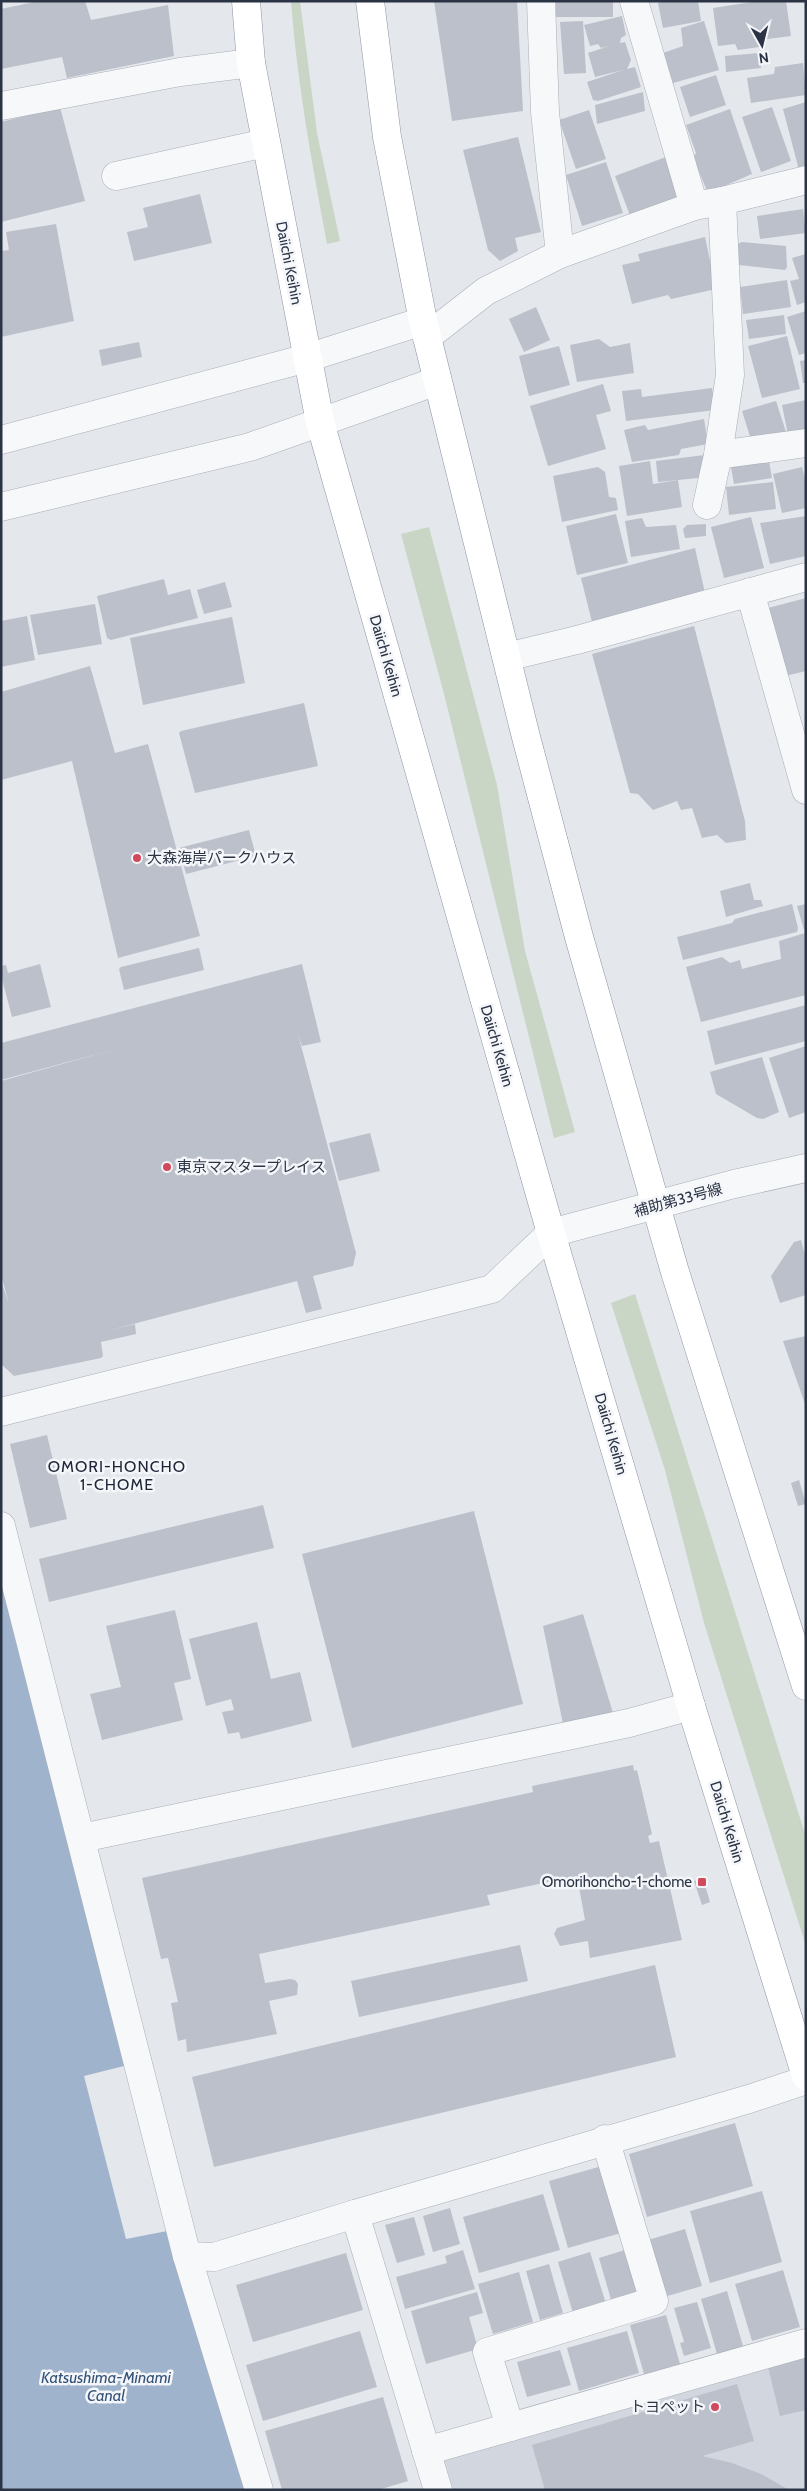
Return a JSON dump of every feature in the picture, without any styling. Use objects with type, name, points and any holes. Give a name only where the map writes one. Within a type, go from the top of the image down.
[{"type":"highway","name":"Daiichi Keihin","points":[[246,1],[251,64],[320,422],[551,1233],[691,1706],[806,2078]]},
{"type":"highway","points":[[370,1],[387,137],[425,329],[579,937],[656,1206],[806,1686]]},
{"type":"street","points":[[541,1],[545,112],[560,254]]},
{"type":"street","points":[[634,1],[694,206]]},
{"type":"street","points":[[1,106],[180,72],[251,64]]},
{"type":"street","points":[[116,176],[266,143]]},
{"type":"street","points":[[1,440],[307,358],[425,329],[486,291],[560,254],[694,206],[806,180]]},
{"type":"street","points":[[707,505],[718,455],[730,374],[722,201]]},
{"type":"street","points":[[1,508],[250,448],[437,381]]},
{"type":"street","points":[[718,455],[806,443]]},
{"type":"street","points":[[507,657],[578,640],[806,576]]},
{"type":"street","points":[[750,592],[806,790]]},
{"type":"street","name":"補助第33号線","points":[[551,1233],[734,1184],[806,1168]]},
{"type":"street","points":[[1,1412],[492,1289],[551,1233]]},
{"type":"street","points":[[1,1526],[187,2256],[259,2490]]},
{"type":"street","points":[[82,1838],[629,1723],[691,1706]]},
{"type":"street","points":[[187,2256],[214,2257],[605,2139],[749,2098],[806,2078]]},
{"type":"street","points":[[510,2427],[487,2352],[654,2301],[605,2139]]},
{"type":"street","points":[[355,2214],[438,2490]]},
{"type":"street","points":[[426,2451],[806,2343]]},
{"type":"shaded area","name":"トヨペット","points":[[806,2355],[806,2490],[453,2490],[444,2458]]},
{"type":"green space","points":[[291,1],[300,1],[317,133],[340,241],[327,244],[301,93]]},
{"type":"green space","points":[[429,527],[497,785],[525,951],[575,1132],[554,1138],[444,694],[401,534]]},
{"type":"green space","points":[[635,1294],[806,1837],[806,1946],[704,1623],[665,1470],[611,1303]]},
{"type":"water","name":"Katsushima-Minami Canal","points":[[1,1580],[128,2065],[84,2076],[126,2239],[167,2231],[247,2490],[1,2490]]},
{"type":"building","points":[[39,1],[85,1],[91,20],[168,5],[174,56],[67,78],[62,57],[1,69],[1,9]]},
{"type":"building","points":[[434,1],[517,1],[523,111],[452,121]]},
{"type":"building","points":[[556,1],[613,1],[613,17],[556,17]]},
{"type":"building","points":[[665,1],[698,1],[701,21],[663,28],[658,3]]},
{"type":"building","points":[[759,1],[786,1],[791,36],[761,40],[759,47],[738,50],[735,44],[718,46],[713,8]]},
{"type":"building","points":[[622,16],[626,35],[621,38],[620,43],[625,42],[631,60],[627,69],[635,67],[641,87],[598,101],[593,100],[587,82],[623,70],[595,77],[588,53],[609,46],[601,48],[598,44],[590,46],[584,25]]},
{"type":"building","points":[[583,21],[586,73],[564,74],[560,22]]},
{"type":"building","points":[[704,21],[719,70],[673,83],[663,53],[683,46],[681,28]]},
{"type":"building","points":[[759,53],[761,68],[726,72],[725,56]]},
{"type":"building","points":[[803,63],[806,95],[751,103],[747,78],[774,74],[775,67]]},
{"type":"building","points":[[716,75],[726,105],[690,117],[680,87]]},
{"type":"building","points":[[643,92],[645,111],[597,124],[595,105]]},
{"type":"building","points":[[806,102],[806,168],[799,170],[783,109]]},
{"type":"building","points":[[60,107],[85,201],[1,222],[1,122]]},
{"type":"building","points":[[772,107],[791,161],[761,172],[742,117]]},
{"type":"building","points":[[730,109],[752,174],[708,193],[693,158],[696,153],[686,125]]},
{"type":"building","points":[[589,110],[606,159],[576,169],[559,120]]},
{"type":"building","points":[[518,137],[541,232],[515,238],[518,251],[500,261],[488,250],[463,150]]},
{"type":"building","points":[[666,157],[683,202],[631,218],[615,176]]},
{"type":"building","points":[[606,162],[623,213],[582,226],[566,175]]},
{"type":"building","points":[[200,194],[212,243],[134,261],[127,232],[148,227],[143,208]]},
{"type":"building","points":[[803,209],[806,233],[760,239],[757,216]]},
{"type":"building","points":[[56,224],[74,321],[1,337],[1,251],[9,250],[6,232]]},
{"type":"building","points":[[705,237],[716,289],[671,299],[668,295],[632,304],[622,265],[640,261],[638,254]]},
{"type":"building","points":[[742,242],[786,246],[787,267],[785,270],[739,265],[738,244]]},
{"type":"building","points":[[806,254],[806,302],[797,305],[790,281],[799,279],[792,258]]},
{"type":"building","points":[[787,280],[791,307],[743,314],[740,287]]},
{"type":"building","points":[[536,307],[550,340],[524,352],[509,319]]},
{"type":"building","points":[[806,311],[806,353],[799,355],[787,317]]},
{"type":"building","points":[[784,315],[786,334],[749,339],[746,320]]},
{"type":"building","points":[[787,336],[800,389],[762,398],[748,346]]},
{"type":"building","points":[[599,339],[610,347],[630,343],[634,373],[577,382],[570,345]]},
{"type":"building","points":[[139,342],[142,357],[102,366],[99,350]]},
{"type":"building","points":[[559,346],[570,385],[529,396],[519,356]]},
{"type":"building","points":[[806,360],[806,383],[803,383],[800,361]]},
{"type":"building","points":[[603,384],[611,411],[596,415],[606,449],[548,466],[530,406]]},
{"type":"building","points":[[712,388],[715,410],[626,421],[622,391],[641,389],[642,397]]},
{"type":"building","points":[[806,400],[806,432],[788,435],[782,405]]},
{"type":"building","points":[[776,401],[786,432],[752,443],[742,411]]},
{"type":"building","points":[[704,419],[708,444],[681,449],[679,455],[632,462],[624,430],[645,425],[648,430]]},
{"type":"building","points":[[705,455],[708,477],[658,482],[656,461]]},
{"type":"building","points":[[650,461],[653,484],[678,480],[682,507],[627,516],[619,466]]},
{"type":"building","points":[[769,461],[772,478],[734,484],[731,467]]},
{"type":"building","points":[[598,467],[605,472],[609,497],[616,498],[618,510],[562,522],[553,476]]},
{"type":"building","points":[[802,467],[806,483],[806,508],[782,513],[773,474]]},
{"type":"building","points":[[773,482],[776,509],[729,515],[726,487]]},
{"type":"building","points":[[616,514],[628,563],[577,575],[566,526]]},
{"type":"building","points":[[806,516],[806,556],[770,564],[760,523]]},
{"type":"building","points":[[751,517],[764,568],[724,578],[711,527]]},
{"type":"building","points":[[642,518],[646,527],[676,525],[680,549],[631,557],[625,521]]},
{"type":"building","points":[[706,524],[706,536],[685,538],[683,529],[687,525]]},
{"type":"building","points":[[695,548],[705,593],[592,622],[581,578]]},
{"type":"building","points":[[164,579],[168,595],[190,589],[198,618],[111,640],[107,638],[97,596]]},
{"type":"building","points":[[225,582],[232,607],[204,614],[197,590]]},
{"type":"building","points":[[806,598],[806,671],[785,676],[768,608]]},
{"type":"building","points":[[95,604],[102,644],[38,655],[30,615]]},
{"type":"building","points":[[27,616],[35,660],[1,667],[1,621]]},
{"type":"building","points":[[232,617],[245,683],[143,705],[130,638]]},
{"type":"building","points":[[694,626],[745,821],[746,840],[726,843],[717,835],[702,838],[692,808],[681,810],[677,801],[653,810],[638,794],[630,793],[592,654]]},
{"type":"building","name":"大森海岸パークハウス","points":[[90,666],[115,753],[148,744],[200,936],[118,958],[72,761],[1,780],[1,692]]},
{"type":"building","points":[[304,703],[318,766],[195,793],[179,733],[181,731]]},
{"type":"building","points":[[249,830],[256,856],[186,874],[179,848]]},
{"type":"building","points":[[750,883],[754,900],[761,900],[763,906],[726,917],[720,891]]},
{"type":"building","points":[[792,904],[798,928],[797,932],[683,960],[677,937],[732,923],[735,919]]},
{"type":"building","points":[[806,904],[806,995],[701,1022],[686,967],[722,957],[730,963],[740,960],[742,969],[781,959],[779,941],[805,933],[797,906]]},
{"type":"building","points":[[199,948],[204,970],[124,990],[119,969],[121,967]]},
{"type":"building","points":[[40,964],[51,1007],[12,1017],[1,975],[1,966],[6,965],[8,973]]},
{"type":"building","name":"東京マスタープレイス","points":[[302,964],[321,1042],[302,1046],[298,1034],[356,1253],[353,1266],[313,1276],[322,1309],[306,1313],[297,1281],[110,1330],[135,1324],[136,1334],[101,1342],[103,1356],[101,1358],[14,1376],[1,1364],[1,1281],[9,1304],[1,1275],[1,1081],[116,1049],[1,1080],[1,1043]]},
{"type":"building","points":[[806,1005],[806,1041],[715,1065],[707,1031]]},
{"type":"building","points":[[806,1046],[806,1112],[789,1118],[769,1058]]},
{"type":"building","points":[[762,1057],[779,1112],[763,1119],[757,1118],[716,1094],[710,1072]]},
{"type":"building","points":[[370,1133],[380,1171],[339,1181],[329,1143]]},
{"type":"building","points":[[801,1240],[806,1259],[806,1295],[780,1303],[771,1276],[794,1242]]},
{"type":"building","points":[[806,1336],[806,1404],[805,1404],[783,1341]]},
{"type":"building","points":[[47,1435],[67,1519],[30,1528],[10,1444]]},
{"type":"building","points":[[799,1480],[806,1504],[798,1506],[791,1483]]},
{"type":"building","points":[[263,1505],[274,1548],[49,1602],[39,1559]]},
{"type":"building","points":[[474,1511],[523,1704],[352,1748],[302,1554]]},
{"type":"building","points":[[175,1610],[191,1679],[174,1683],[183,1720],[102,1740],[90,1694],[121,1687],[106,1626]]},
{"type":"building","points":[[583,1614],[613,1713],[563,1724],[543,1626]]},
{"type":"building","points":[[257,1622],[271,1679],[300,1672],[312,1721],[241,1739],[239,1732],[228,1734],[222,1712],[234,1710],[231,1699],[206,1706],[189,1639]]},
{"type":"building","points":[[633,1765],[634,1771],[637,1770],[652,1834],[648,1836],[650,1843],[659,1841],[682,1940],[590,1958],[588,1941],[560,1946],[554,1934],[557,1928],[585,1920],[577,1876],[487,1895],[490,1905],[259,1954],[265,1983],[290,1979],[295,1980],[298,1984],[297,1995],[269,2001],[277,2034],[187,2052],[186,2039],[178,2041],[171,2003],[178,2002],[168,1958],[161,1959],[142,1878],[533,1792],[532,1786]]},
{"type":"building","points":[[703,1879],[710,1902],[702,1905],[694,1881]]},
{"type":"building","points":[[520,1945],[528,1981],[359,2017],[351,1981]]},
{"type":"building","points":[[655,1965],[676,2057],[214,2167],[192,2077]]},
{"type":"building","points":[[735,2123],[753,2186],[647,2217],[629,2154]]},
{"type":"building","points":[[602,2166],[621,2233],[568,2248],[549,2181]]},
{"type":"building","points":[[762,2191],[782,2262],[710,2283],[690,2211]]},
{"type":"building","points":[[543,2194],[560,2250],[479,2273],[463,2217]]},
{"type":"building","points":[[450,2208],[460,2244],[433,2252],[423,2216]]},
{"type":"building","points":[[414,2217],[425,2255],[397,2263],[385,2225]]},
{"type":"building","points":[[685,2229],[702,2286],[664,2297],[648,2240]]},
{"type":"building","points":[[463,2250],[475,2289],[405,2309],[396,2277],[447,2263],[445,2256]]},
{"type":"building","points":[[625,2250],[638,2296],[612,2303],[599,2258]]},
{"type":"building","points":[[590,2252],[606,2304],[573,2313],[558,2262]]},
{"type":"building","points":[[346,2253],[363,2310],[253,2342],[236,2285]]},
{"type":"building","points":[[549,2264],[563,2313],[540,2320],[526,2271]]},
{"type":"building","points":[[783,2270],[800,2327],[752,2341],[735,2284]]},
{"type":"building","points":[[519,2272],[533,2322],[493,2334],[478,2284]]},
{"type":"building","points":[[727,2291],[743,2346],[717,2354],[701,2299]]},
{"type":"building","points":[[477,2292],[483,2313],[469,2317],[478,2349],[426,2364],[411,2311]]},
{"type":"building","points":[[697,2302],[711,2348],[684,2356],[680,2343],[684,2342],[674,2308]]},
{"type":"building","points":[[666,2315],[680,2364],[644,2374],[630,2325]]},
{"type":"building","points":[[360,2331],[377,2387],[263,2421],[246,2365]]},
{"type":"building","points":[[627,2331],[639,2373],[579,2391],[567,2348]]},
{"type":"building","points":[[560,2350],[571,2385],[527,2397],[517,2362]]},
{"type":"building","points":[[806,2358],[806,2410],[780,2416],[768,2367]]},
{"type":"building","points":[[737,2384],[754,2441],[702,2456],[732,2463],[761,2474],[789,2490],[545,2490],[532,2445]]},
{"type":"building","points":[[383,2397],[408,2481],[378,2490],[282,2490],[265,2431]]},
{"type":"place","name":"大森海岸パークハウス","points":[[137,858]]},
{"type":"place","name":"東京マスタープレイス","points":[[167,1167]]},
{"type":"place","name":"Omorihoncho-1-chome","points":[[702,1882]]},
{"type":"place","name":"トヨペット","points":[[715,2407]]},
{"type":"district","name":"OMORI-HONCHO 1-CHOME","points":[[117,1475]]}]
